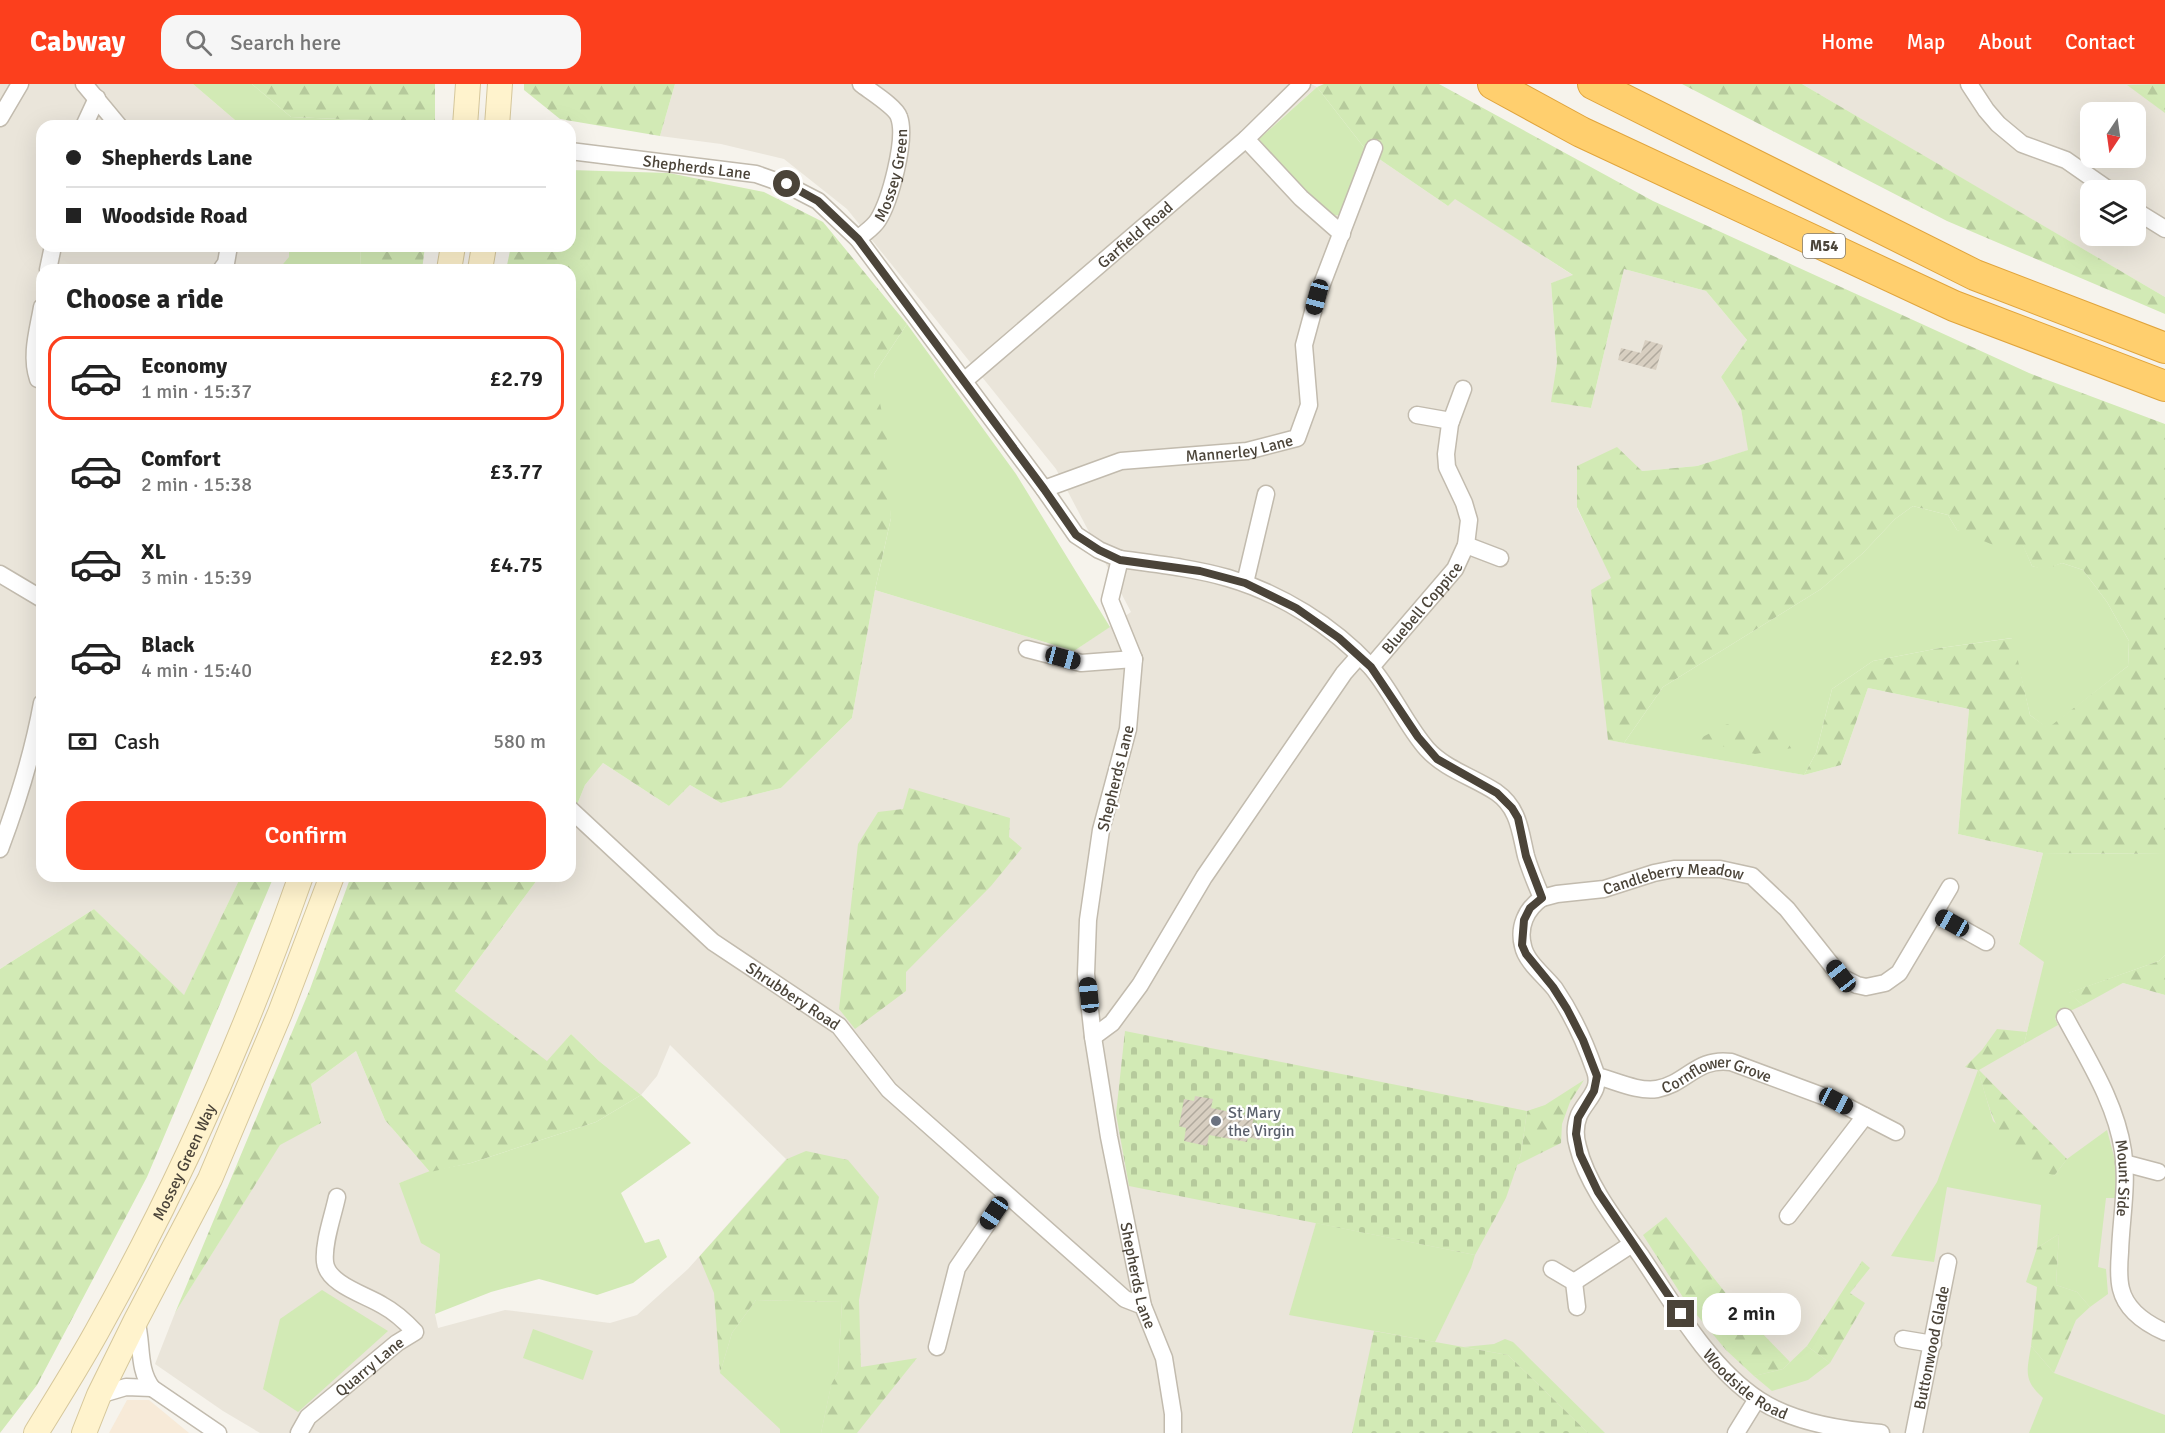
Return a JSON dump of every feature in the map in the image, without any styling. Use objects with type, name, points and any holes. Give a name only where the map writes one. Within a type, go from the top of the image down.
[{"type":"highway","name":"M54","points":[[1493,84],[1581,132],[1954,306],[2165,386]]},
{"type":"highway","name":"M54","points":[[1593,84],[1975,275],[2165,348]]},
{"type":"main road","points":[[465,120],[468,84]]},
{"type":"main road","points":[[497,120],[500,84]]},
{"type":"main road","name":"Mossey Green Way","points":[[36,1433],[102,1324],[184,1165],[264,980],[299,882]]},
{"type":"main road","name":"Mossey Green Way","points":[[86,1428],[99,1395],[136,1320],[210,1179],[280,1013],[330,882]]},
{"type":"street","points":[[0,118],[20,84]]},
{"type":"street","points":[[84,84],[114,120]]},
{"type":"street","name":"Mossey Green","points":[[858,239],[877,223],[884,209],[899,158],[903,134],[899,115],[861,84]]},
{"type":"street","name":"Garfield Road","points":[[964,381],[1246,139],[1302,84]]},
{"type":"street","points":[[1970,84],[1986,110],[1998,124],[2022,144],[2066,160],[2095,180]]},
{"type":"street","points":[[87,120],[97,98]]},
{"type":"street","points":[[1246,139],[1300,198],[1342,234]]},
{"type":"street","name":"Mannerley Lane","points":[[1044,489],[1121,461],[1248,451],[1297,438],[1309,405],[1304,345],[1317,297],[1374,148]]},
{"type":"street","name":"Shepherds Lane","points":[[576,153],[747,172],[787,184],[818,201],[858,239],[1076,535],[1120,560],[1110,600],[1134,659],[1128,729],[1101,830],[1088,920],[1086,974],[1109,1137],[1143,1306],[1164,1358],[1173,1414],[1173,1433]]},
{"type":"street","points":[[2146,217],[2164,226]]},
{"type":"street","points":[[36,342],[34,367],[36,373]]},
{"type":"street","name":"Bluebell Coppice","points":[[1093,1036],[1112,1023],[1140,985],[1204,877],[1330,693],[1365,662],[1455,569],[1466,545],[1469,520],[1464,503],[1447,467],[1446,442],[1463,389]]},
{"type":"street","points":[[1417,415],[1451,421]]},
{"type":"street","points":[[1245,583],[1266,494]]},
{"type":"street","name":"Bluebell Coppice","points":[[1466,545],[1500,558]]},
{"type":"street","points":[[1120,560],[1200,571],[1245,583],[1280,599],[1311,618],[1365,662],[1432,754],[1448,766],[1497,793],[1512,808],[1520,825],[1526,856],[1542,898],[1530,908],[1524,920],[1522,945],[1526,954],[1564,1004],[1583,1040],[1597,1076]]},
{"type":"street","points":[[0,574],[36,595]]},
{"type":"street","points":[[1027,649],[1081,663],[1134,659]]},
{"type":"street","points":[[0,849],[19,797],[36,736]]},
{"type":"street","name":"Shrubbery Road","points":[[576,814],[713,942],[839,1026],[890,1090],[1125,1299],[1143,1306]]},
{"type":"street","name":"Candleberry Meadow","points":[[1542,898],[1557,894],[1604,889],[1674,869],[1720,869],[1752,876],[1760,881],[1787,909],[1841,976],[1857,986],[1866,987],[1885,983],[1899,973],[1950,887]]},
{"type":"street","points":[[1936,914],[1986,942]]},
{"type":"street","name":"Mount Side","points":[[2065,1017],[2104,1089],[2124,1152],[2119,1259],[2121,1289],[2133,1310],[2142,1319],[2165,1332]]},
{"type":"street","name":"Cornflower Grove","points":[[1597,1076],[1639,1088],[1659,1089],[1704,1064],[1715,1061],[1741,1064],[1826,1097],[1896,1131]]},
{"type":"street","name":"Woodside Road","points":[[1597,1076],[1594,1091],[1578,1118],[1577,1144],[1583,1163],[1598,1192],[1632,1244],[1699,1339],[1730,1375],[1757,1399],[1780,1410],[1814,1421],[1847,1429],[1881,1433]]},
{"type":"street","points":[[1788,1216],[1865,1116]]},
{"type":"street","points":[[2124,1163],[2158,1172]]},
{"type":"street","points":[[937,1347],[957,1268],[1007,1195]]},
{"type":"street","name":"Quarry Lane","points":[[299,1433],[308,1417],[397,1343],[415,1332],[390,1310],[336,1281],[327,1270],[326,1249],[337,1197]]},
{"type":"street","points":[[1574,1282],[1632,1244]]},
{"type":"street","name":"Buttonwood Glade","points":[[1914,1433],[1948,1262]]},
{"type":"street","points":[[1552,1269],[1574,1282]]},
{"type":"street","points":[[1574,1282],[1577,1307]]},
{"type":"street","points":[[136,1320],[140,1335],[142,1371],[152,1388],[218,1433]]},
{"type":"street","points":[[1903,1339],[1933,1344]]},
{"type":"street","points":[[99,1395],[126,1387],[152,1388]]},
{"type":"street","points":[[1736,1433],[1757,1399]]},
{"type":"shaded area","points":[[0,84],[193,84],[235,120],[36,120],[36,252],[290,252],[290,257],[284,264],[36,264],[36,882],[238,882],[184,996],[94,909],[0,969]]},
{"type":"shaded area","points":[[675,84],[1311,84],[1317,87],[1259,139],[1366,150],[1448,206],[1455,198],[1574,276],[1551,283],[1557,362],[1552,402],[1591,408],[1624,269],[1706,291],[1747,340],[1721,377],[1741,409],[1749,450],[1697,466],[1642,471],[1577,508],[1612,578],[1608,740],[1804,775],[1841,765],[1868,688],[1969,709],[1958,834],[2043,853],[2019,943],[2045,962],[2024,1043],[2058,1024],[2055,1018],[2123,983],[2165,995],[2165,1433],[260,1433],[223,1411],[155,1364],[175,1313],[280,1144],[321,1123],[311,1084],[356,1051],[385,1120],[430,1172],[399,1183],[440,1254],[435,1314],[438,1328],[505,1310],[610,1323],[637,1315],[688,1269],[786,1159],[670,1045],[657,1076],[641,1095],[599,1061],[571,1034],[547,1062],[455,991],[536,882],[576,882],[576,807],[585,785],[603,763],[669,806],[690,785],[721,803],[781,788],[852,718],[875,590],[1074,651],[1131,612],[1056,469],[847,209],[784,159],[721,144],[660,136]]},
{"type":"shaded area","points":[[1802,84],[2165,84],[2165,297]]},
{"type":"shaded area","points":[[127,1400],[149,1400],[189,1433],[109,1433]]},
{"type":"green space","points":[[193,84],[252,84],[291,117],[365,120],[235,120]]},
{"type":"green space","points":[[252,84],[435,84],[435,120],[291,117]]},
{"type":"green space","points":[[524,84],[675,84],[660,136],[560,119],[524,90]]},
{"type":"green space","points":[[1324,84],[1439,84],[1653,201],[2029,373],[2165,424],[2165,854],[2043,853],[1958,834],[1969,709],[1868,688],[1841,765],[1804,775],[1816,753],[1832,689],[1873,661],[1940,648],[2013,638],[2030,715],[2048,728],[2128,666],[2129,641],[2107,602],[2083,570],[2062,563],[2044,570],[2032,566],[2023,546],[2003,549],[1957,530],[1948,515],[1913,506],[1895,519],[1863,553],[1821,589],[1663,687],[1624,743],[1608,740],[1591,590],[1611,578],[1577,507],[1577,466],[1617,447],[1642,471],[1697,466],[1748,450],[1741,409],[1721,377],[1747,340],[1706,291],[1624,269],[1591,408],[1551,402],[1557,362],[1551,283],[1573,275],[1455,199],[1448,206],[1366,150],[1317,87]]},
{"type":"green space","points":[[1682,84],[1802,84],[2165,297],[2165,314],[1947,221]]},
{"type":"green space","points":[[2165,84],[2165,113],[2127,85]]},
{"type":"green space","points":[[1317,87],[1366,150],[1340,215],[1330,216],[1298,189],[1259,139]]},
{"type":"green space","points":[[576,170],[669,173],[764,192],[823,222],[907,324],[874,374],[887,437],[891,518],[875,590],[852,718],[781,788],[721,803],[690,785],[669,806],[603,763],[585,785],[576,807],[576,264],[507,264],[510,252],[576,252]]},
{"type":"green space","points":[[289,252],[361,252],[360,264],[283,264],[289,257]]},
{"type":"green space","points":[[361,252],[424,252],[423,264],[360,264]]},
{"type":"green space","points":[[907,324],[1016,474],[1110,627],[1074,651],[875,590],[891,518],[874,374]]},
{"type":"green space","points":[[1913,506],[1948,515],[1957,530],[2023,545],[2032,566],[2044,569],[2062,563],[2083,570],[2107,602],[2129,641],[2128,666],[2048,729],[2030,715],[2012,638],[1940,648],[1873,661],[1832,689],[1816,753],[1804,775],[1624,743],[1663,687],[1821,589],[1863,553],[1895,519]]},
{"type":"green space","points":[[1727,724],[1788,730],[1798,736],[1799,747],[1755,754],[1697,740]]},
{"type":"green space","points":[[909,788],[1010,818],[1009,837],[1022,848],[991,886],[906,972],[906,991],[855,1029],[839,1009],[858,844],[878,812],[903,809]]},
{"type":"green space","points":[[2043,853],[2165,854],[2165,955],[2159,961],[2069,993],[2083,1005],[2055,1018],[2058,1025],[2024,1044],[2044,962],[2019,944]]},
{"type":"green space","points":[[238,882],[271,882],[147,1177],[37,1385],[0,1433],[0,969],[94,909],[184,995]]},
{"type":"green space","points":[[349,882],[536,882],[455,991],[547,1061],[571,1034],[599,1061],[641,1095],[596,1122],[471,1163],[430,1172],[385,1120],[356,1051],[311,1084],[321,1123],[280,1145],[175,1313],[310,989]]},
{"type":"green space","points":[[2165,955],[2165,995],[2123,983],[2083,1005],[2068,993],[2159,961]]},
{"type":"green space","points":[[1997,1029],[2027,1032],[2024,1044],[1979,1070],[2067,1159],[2054,1176],[2021,1156],[2010,1146],[1995,1121],[1978,1070],[1965,1067],[1982,1050]]},
{"type":"green space","points":[[1125,1031],[1527,1111],[1521,1154],[1506,1198],[1475,1255],[1129,1186],[1116,1114]]},
{"type":"green space","points":[[1978,1070],[1993,1121],[2054,1176],[2067,1159],[2107,1130],[2116,1164],[2116,1198],[2106,1198],[2098,1267],[2106,1269],[2108,1294],[2090,1307],[2077,1292],[2056,1285],[2059,1234],[2037,1248],[2041,1205],[1947,1187],[1934,1262],[1891,1256],[1937,1182]]},
{"type":"green space","points":[[1584,1080],[1570,1102],[1562,1124],[1561,1143],[1517,1165],[1521,1154],[1527,1111],[1545,1105]]},
{"type":"green space","points":[[641,1095],[691,1143],[621,1193],[645,1243],[659,1239],[667,1257],[633,1283],[597,1295],[539,1279],[491,1292],[435,1314],[440,1254],[421,1243],[399,1183],[430,1171],[471,1163],[596,1122]]},
{"type":"green space","points":[[806,1151],[848,1160],[879,1197],[859,1300],[861,1367],[917,1358],[857,1433],[821,1433],[831,1385],[838,1372],[842,1302],[756,1300],[732,1333],[720,1373],[714,1293],[699,1257],[787,1159]]},
{"type":"green space","points":[[1666,1217],[1735,1305],[1790,1362],[1783,1369],[1754,1376],[1726,1350],[1686,1302],[1643,1235]]},
{"type":"green space","points":[[1316,1223],[1475,1255],[1435,1342],[1289,1315]]},
{"type":"green space","points":[[2059,1234],[2056,1285],[2077,1292],[2090,1307],[2076,1320],[2054,1373],[2031,1346],[2037,1287],[2026,1282],[2037,1248]]},
{"type":"green space","points":[[1862,1261],[1870,1268],[1850,1293],[1865,1303],[1830,1363],[1807,1346]]},
{"type":"green space","points":[[322,1290],[388,1331],[298,1412],[263,1389],[280,1319]]},
{"type":"green space","points":[[756,1300],[842,1302],[838,1372],[831,1386],[821,1433],[780,1433],[780,1429],[720,1373],[732,1333]]},
{"type":"green space","points":[[533,1329],[593,1351],[583,1380],[523,1358]]},
{"type":"green space","points":[[1374,1331],[1508,1355],[1588,1433],[1352,1433]]},
{"type":"green space","points":[[1505,1339],[1513,1342],[1605,1433],[1588,1433],[1508,1355],[1464,1347],[1494,1344]]},
{"type":"green space","points":[[1807,1346],[1830,1363],[1808,1380],[1772,1391],[1754,1376],[1783,1369]]},
{"type":"green space","points":[[2031,1346],[2054,1373],[2165,1415],[2165,1433],[2029,1433],[2043,1398],[2029,1380],[2028,1362]]},
{"type":"building","points":[[1645,340],[1663,345],[1656,370],[1618,360],[1621,348],[1641,353]]},
{"type":"building","name":"St Mary the Virgin","points":[[1195,1096],[1213,1099],[1211,1108],[1254,1117],[1252,1125],[1262,1127],[1260,1140],[1248,1137],[1247,1142],[1209,1135],[1207,1146],[1184,1141],[1186,1128],[1179,1126],[1184,1099],[1194,1101]]},
{"type":"place","name":"St Mary the Virgin","points":[[1216,1121]]},
{"type":"route","points":[[787,184],[818,201],[858,239],[1076,535],[1088,544],[1120,560],[1159,564],[1226,577],[1245,583],[1296,608],[1339,638],[1371,667],[1418,737],[1437,759],[1497,793],[1512,808],[1518,818],[1526,856],[1542,898],[1534,903],[1524,920],[1522,945],[1526,954],[1553,987],[1567,1009],[1583,1040],[1597,1076],[1594,1091],[1582,1109],[1576,1125],[1577,1144],[1583,1163],[1598,1192],[1681,1314]]}]
